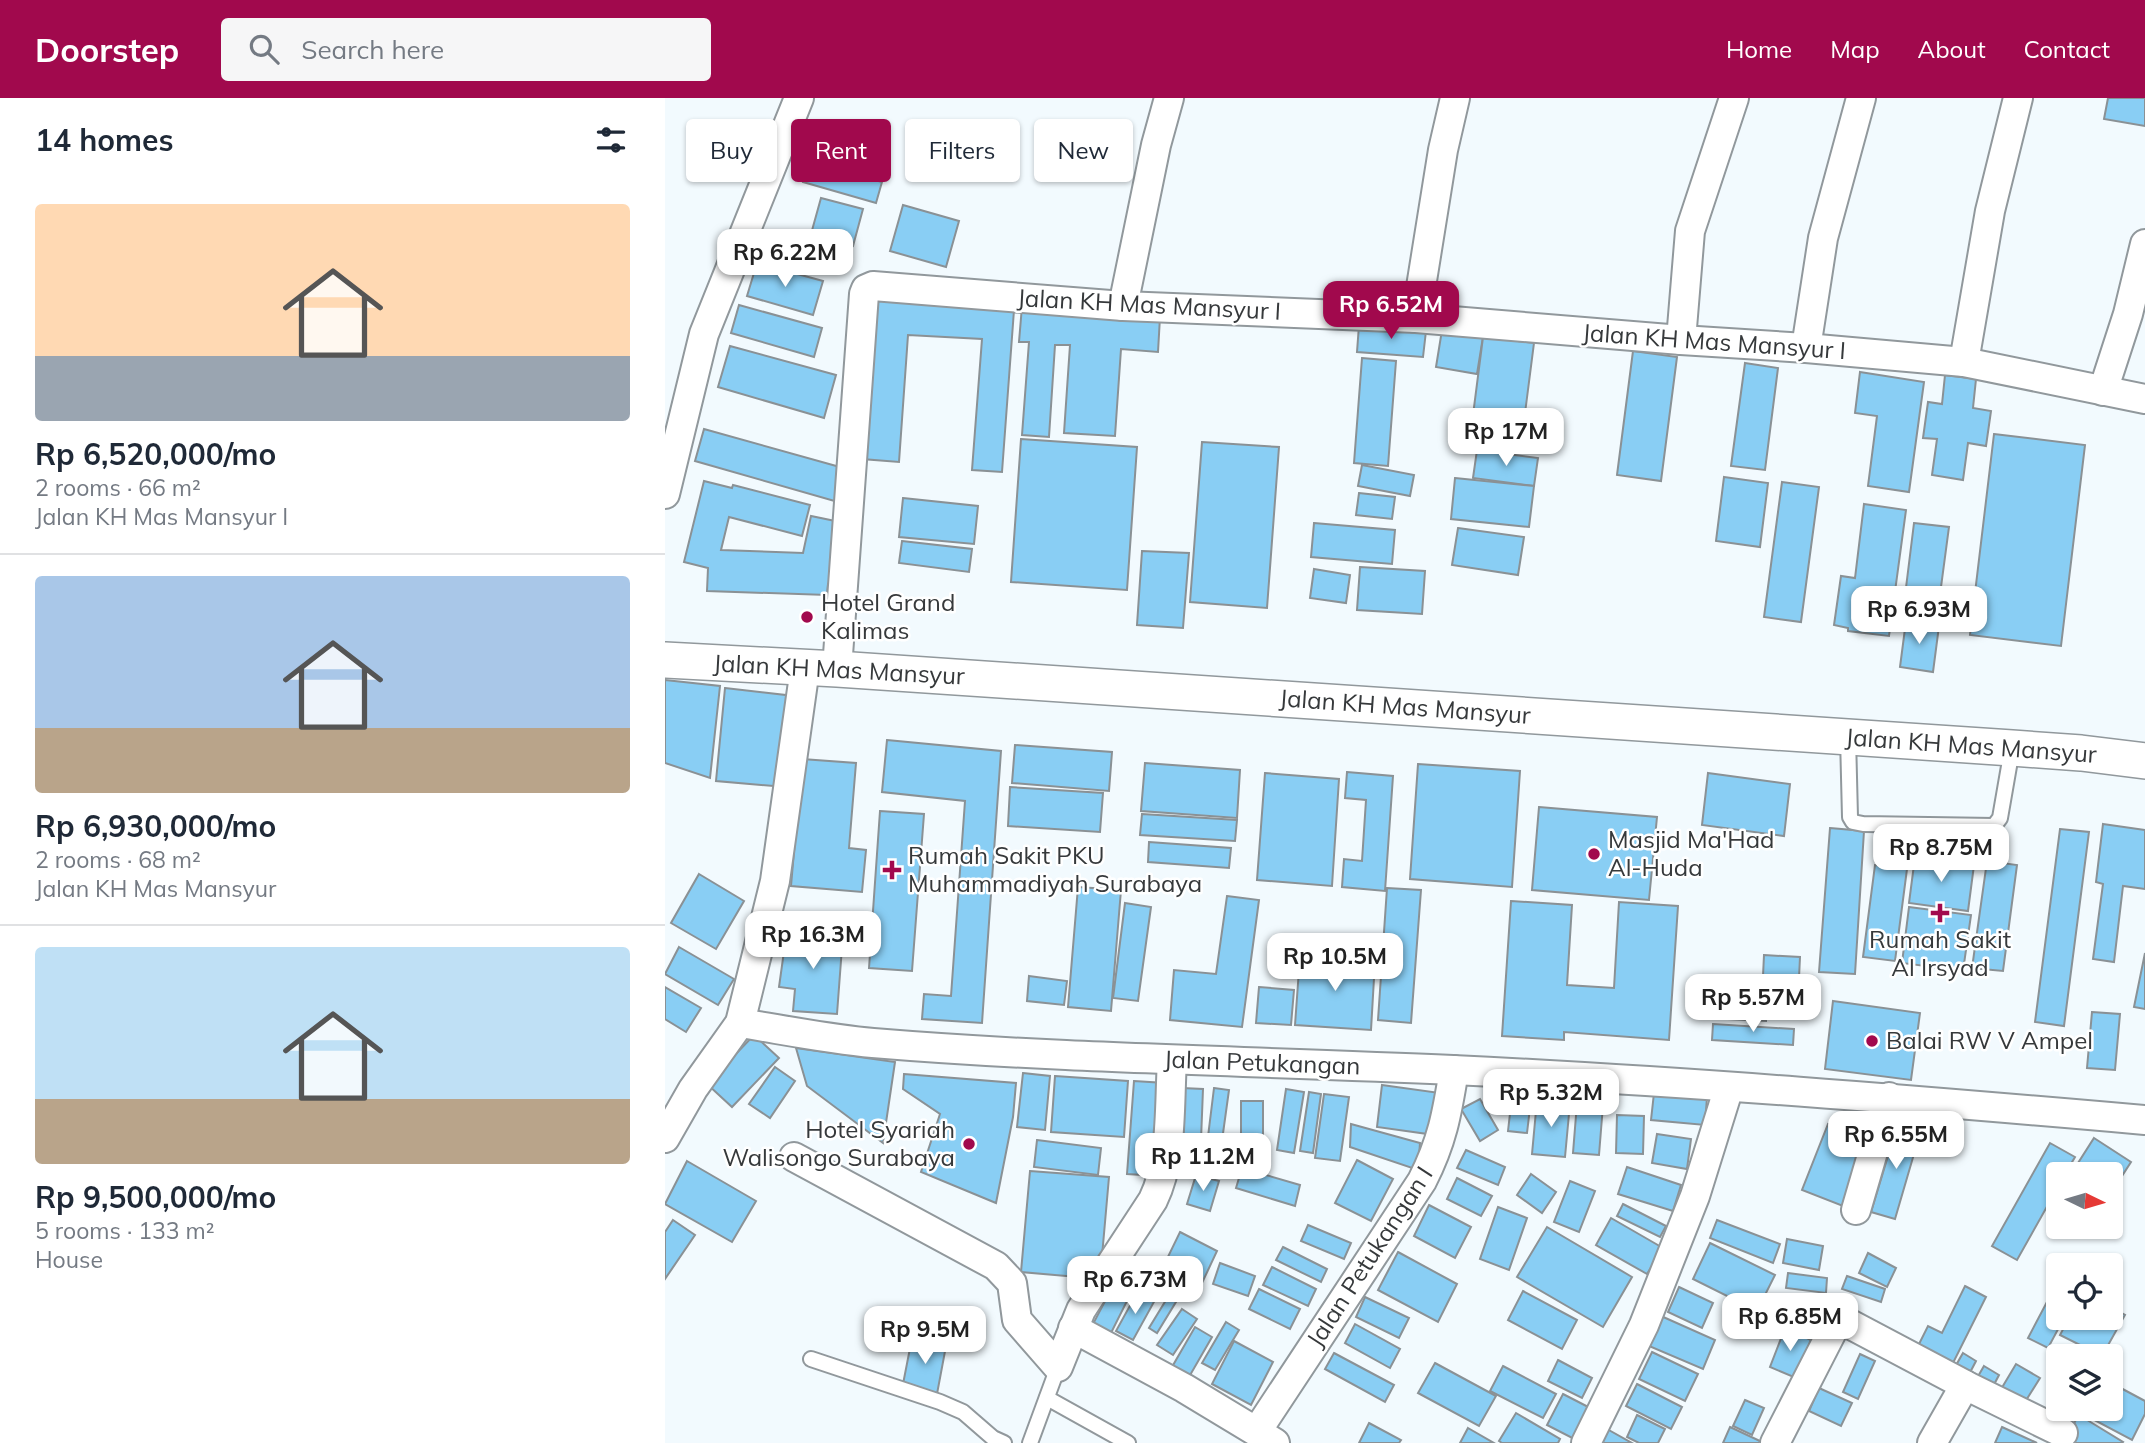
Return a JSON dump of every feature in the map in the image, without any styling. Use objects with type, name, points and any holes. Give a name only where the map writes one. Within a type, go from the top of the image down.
[{"type":"street","points":[[665,494],[704,334],[799,98]]},
{"type":"street","points":[[1123,306],[1168,98]]},
{"type":"street","points":[[1416,318],[1443,149],[1455,98]]},
{"type":"street","points":[[1681,341],[1690,231],[1734,98]]},
{"type":"street","points":[[1806,348],[1823,237],[1861,98]]},
{"type":"street","points":[[1964,362],[1990,211],[2018,98]]},
{"type":"street","points":[[2103,391],[2145,244]]},
{"type":"street","name":"Jalan KH Mas Mansyur I","points":[[821,668],[864,294],[866,289],[873,286],[1123,306],[1416,318],[1964,362],[2145,399]]},
{"type":"street","name":"Jalan KH Mas Mansyur","points":[[665,660],[821,668],[2012,748],[2145,761]]},
{"type":"street","points":[[665,1138],[694,1089],[740,1023],[775,881],[821,668]]},
{"type":"street","name":"Jalan Petukangan","points":[[740,1023],[870,1043],[1172,1060],[1454,1070],[1889,1097],[2145,1120]]},
{"type":"street","points":[[794,1157],[996,1266],[1012,1283],[1017,1320],[1058,1367],[1081,1310],[1153,1200],[1161,1183],[1166,1155],[1172,1060]]},
{"type":"street","name":"Jalan Petukangan I","points":[[1266,1437],[1422,1181],[1436,1153],[1446,1119],[1454,1070]]},
{"type":"street","points":[[1586,1443],[1644,1325],[1670,1261],[1695,1196],[1729,1087]]},
{"type":"street","points":[[1856,1210],[1889,1097]]},
{"type":"street","points":[[1775,1443],[1836,1322],[1844,1321],[2063,1433]]},
{"type":"street","points":[[1073,1328],[1184,1388],[1266,1437]]},
{"type":"street","points":[[1932,1443],[1965,1385]]},
{"type":"lane","points":[[1848,737],[1850,817],[1853,822],[1863,824],[1994,826],[2000,818],[2012,748]]},
{"type":"lane","points":[[811,1359],[963,1412],[993,1438],[1004,1443]]},
{"type":"lane","points":[[1030,1443],[1058,1367]]},
{"type":"lane","points":[[1047,1398],[1128,1443]]},
{"type":"building","points":[[2108,98],[2145,98],[2145,126],[2104,119]]},
{"type":"building","points":[[803,182],[882,182],[876,203]]},
{"type":"building","points":[[821,198],[863,209],[853,246],[811,234]]},
{"type":"building","points":[[903,205],[959,221],[946,267],[890,251]]},
{"type":"building","points":[[757,263],[823,281],[813,315],[747,296]]},
{"type":"building","points":[[875,299],[1014,310],[1002,472],[972,470],[982,339],[908,335],[899,462],[862,459]]},
{"type":"building","points":[[739,305],[822,328],[814,357],[731,333]]},
{"type":"building","points":[[1022,306],[1160,317],[1158,352],[1121,349],[1115,436],[1064,433],[1070,345],[1055,345],[1049,437],[1022,435],[1029,342],[1019,342]]},
{"type":"building","points":[[1359,325],[1426,331],[1423,357],[1357,352]]},
{"type":"building","points":[[1442,330],[1483,337],[1477,374],[1436,367]]},
{"type":"building","points":[[1483,337],[1534,343],[1524,421],[1473,415]]},
{"type":"building","points":[[730,346],[836,375],[824,418],[718,387]]},
{"type":"building","points":[[1633,351],[1677,357],[1661,481],[1617,475]]},
{"type":"building","points":[[1362,358],[1396,361],[1388,466],[1354,463]]},
{"type":"building","points":[[1745,363],[1778,368],[1765,470],[1731,466]]},
{"type":"building","points":[[1860,372],[1924,382],[1909,492],[1868,486],[1877,416],[1855,413]]},
{"type":"building","points":[[1945,375],[1976,379],[1973,408],[1991,411],[1986,446],[1968,443],[1963,480],[1932,475],[1937,439],[1923,438],[1928,402],[1942,404]]},
{"type":"building","points":[[704,429],[847,469],[838,502],[695,461]]},
{"type":"building","points":[[1994,434],[2085,445],[2061,646],[1970,635]]},
{"type":"building","points":[[1021,439],[1137,447],[1127,590],[1011,582]]},
{"type":"building","points":[[1202,442],[1279,447],[1267,608],[1190,602]]},
{"type":"building","points":[[1477,450],[1538,458],[1534,486],[1473,478]]},
{"type":"building","points":[[1362,465],[1414,475],[1410,496],[1358,486]]},
{"type":"building","points":[[1724,477],[1768,483],[1760,547],[1716,541]]},
{"type":"building","points":[[1455,478],[1534,486],[1529,527],[1451,519]]},
{"type":"building","points":[[704,481],[732,488],[733,485],[810,505],[802,536],[729,517],[721,550],[803,553],[811,516],[845,523],[832,585],[828,584],[827,595],[707,591],[708,568],[684,562]]},
{"type":"building","points":[[1782,482],[1819,487],[1801,622],[1764,617]]},
{"type":"building","points":[[1359,493],[1395,497],[1392,519],[1356,515]]},
{"type":"building","points":[[903,498],[978,506],[974,544],[899,537]]},
{"type":"building","points":[[1864,504],[1906,510],[1889,636],[1848,631],[1848,628],[1834,625],[1841,576],[1855,578]]},
{"type":"building","points":[[1314,523],[1395,530],[1392,564],[1311,557]]},
{"type":"building","points":[[1914,523],[1949,527],[1937,617],[1903,612]]},
{"type":"building","points":[[1458,528],[1524,537],[1518,575],[1452,565]]},
{"type":"building","points":[[902,541],[972,549],[969,572],[899,563]]},
{"type":"building","points":[[1142,551],[1189,553],[1183,628],[1137,625]]},
{"type":"building","points":[[1360,567],[1425,571],[1422,614],[1357,610]]},
{"type":"building","points":[[1314,569],[1350,575],[1346,603],[1310,598]]},
{"type":"building","points":[[1906,621],[1939,626],[1933,672],[1900,667]]},
{"type":"building","points":[[665,680],[720,686],[710,778],[665,763]]},
{"type":"building","points":[[725,688],[794,696],[785,787],[716,781]]},
{"type":"building","points":[[887,740],[1001,751],[982,1023],[922,1019],[924,994],[951,996],[965,801],[882,792]]},
{"type":"building","points":[[1015,745],[1112,752],[1109,791],[1012,783]]},
{"type":"building","points":[[802,759],[856,763],[849,848],[866,850],[862,892],[791,886]]},
{"type":"building","points":[[1145,763],[1240,770],[1237,818],[1141,811]]},
{"type":"building","points":[[1418,764],[1520,771],[1512,887],[1410,879]]},
{"type":"building","points":[[1347,772],[1393,776],[1385,891],[1342,887],[1344,859],[1362,861],[1366,800],[1345,798]]},
{"type":"building","points":[[1265,773],[1339,779],[1332,886],[1257,880]]},
{"type":"building","points":[[1708,773],[1790,784],[1784,836],[1702,825]]},
{"type":"building","points":[[1010,787],[1103,793],[1100,832],[1008,826]]},
{"type":"building","name":"Masjid Ma'Had Al-Huda","points":[[1539,807],[1657,817],[1649,900],[1532,890]]},
{"type":"building","points":[[880,811],[924,814],[912,971],[869,968]]},
{"type":"building","points":[[1142,814],[1237,820],[1235,841],[1140,835]]},
{"type":"building","points":[[2103,824],[2145,830],[2145,889],[2123,886],[2114,962],[2093,959],[2103,884],[2096,882]]},
{"type":"building","points":[[1830,828],[1864,831],[1855,974],[1819,972]]},
{"type":"building","points":[[2060,829],[2089,832],[2064,1026],[2035,1022]]},
{"type":"building","points":[[1149,842],[1231,848],[1229,868],[1148,862]]},
{"type":"building","points":[[1915,857],[1974,865],[1968,911],[1909,903]]},
{"type":"building","points":[[1987,861],[2017,865],[2003,971],[1972,968]]},
{"type":"building","points":[[1875,865],[1907,869],[1895,961],[1863,957]]},
{"type":"building","points":[[699,874],[744,901],[716,949],[671,923]]},
{"type":"building","points":[[1078,887],[1121,890],[1111,1011],[1068,1007]]},
{"type":"building","points":[[1387,888],[1421,890],[1411,1023],[1378,1020]]},
{"type":"building","points":[[1227,896],[1259,900],[1242,1027],[1170,1020],[1174,970],[1216,974]]},
{"type":"building","points":[[1511,901],[1572,905],[1567,985],[1614,988],[1619,902],[1678,906],[1669,1040],[1564,1032],[1564,1040],[1502,1036]]},
{"type":"building","points":[[1125,903],[1151,907],[1138,1001],[1113,998]]},
{"type":"building","points":[[1909,907],[1971,915],[1963,971],[1902,963]]},
{"type":"building","points":[[800,930],[843,934],[837,1014],[793,1011],[795,989],[779,987],[786,937],[800,939]]},
{"type":"building","points":[[679,947],[734,979],[718,1005],[665,974]]},
{"type":"building","points":[[2145,953],[2145,1009],[2134,1007]]},
{"type":"building","points":[[1764,955],[1800,957],[1798,999],[1762,997]]},
{"type":"building","points":[[1300,956],[1375,961],[1371,1030],[1295,1025]]},
{"type":"building","points":[[1029,976],[1067,981],[1064,1005],[1027,1001]]},
{"type":"building","points":[[665,987],[701,1008],[686,1032],[665,1019]]},
{"type":"building","points":[[1259,987],[1294,990],[1291,1025],[1256,1023]]},
{"type":"building","name":"Balai RW V Ampel","points":[[1833,1001],[1920,1013],[1911,1080],[1825,1069]]},
{"type":"building","points":[[1710,1003],[1766,1006],[1766,1021],[1709,1018]]},
{"type":"building","points":[[2092,1012],[2120,1014],[2115,1070],[2087,1068]]},
{"type":"building","points":[[1713,1024],[1794,1029],[1793,1045],[1712,1040]]},
{"type":"building","points":[[754,1035],[779,1058],[732,1107],[707,1084]]},
{"type":"building","points":[[796,1048],[895,1062],[883,1143],[807,1086]]},
{"type":"building","points":[[775,1067],[795,1081],[770,1118],[749,1104]]},
{"type":"building","points":[[1023,1073],[1050,1076],[1045,1130],[1017,1127]]},
{"type":"building","name":"Hotel Syariah Walisongo Surabaya","points":[[904,1074],[1016,1083],[1013,1117],[996,1203],[921,1172],[940,1114],[903,1089]]},
{"type":"building","points":[[1055,1076],[1128,1081],[1124,1137],[1051,1132]]},
{"type":"building","points":[[1134,1081],[1165,1083],[1158,1176],[1127,1174]]},
{"type":"building","points":[[1382,1085],[1440,1093],[1435,1135],[1377,1127]]},
{"type":"building","points":[[1182,1088],[1203,1089],[1201,1140],[1179,1138]]},
{"type":"building","points":[[1214,1088],[1229,1090],[1220,1155],[1206,1153]]},
{"type":"building","points":[[1286,1089],[1304,1092],[1294,1153],[1277,1150]]},
{"type":"building","points":[[1309,1092],[1321,1094],[1313,1153],[1300,1151]]},
{"type":"building","points":[[1654,1093],[1707,1097],[1705,1125],[1651,1120]]},
{"type":"building","points":[[1324,1094],[1349,1097],[1340,1161],[1315,1158]]},
{"type":"building","points":[[1512,1096],[1531,1099],[1527,1133],[1508,1131]]},
{"type":"building","points":[[1480,1099],[1498,1130],[1480,1141],[1461,1109]]},
{"type":"building","points":[[1537,1100],[1570,1103],[1565,1157],[1532,1154]]},
{"type":"building","points":[[1241,1101],[1263,1101],[1263,1154],[1241,1155]]},
{"type":"building","points":[[1577,1103],[1603,1105],[1599,1155],[1573,1153]]},
{"type":"building","points":[[1617,1115],[1644,1116],[1643,1154],[1616,1153]]},
{"type":"building","points":[[1898,1123],[1921,1130],[1895,1219],[1871,1212]]},
{"type":"building","points":[[1351,1124],[1420,1143],[1418,1170],[1350,1147]]},
{"type":"building","points":[[1828,1124],[1869,1140],[1843,1206],[1802,1190]]},
{"type":"building","points":[[1657,1134],[1691,1139],[1687,1169],[1652,1163]]},
{"type":"building","points":[[2094,1138],[2131,1162],[2123,1174],[2123,1162],[2079,1162]]},
{"type":"building","points":[[1037,1140],[1101,1148],[1098,1175],[1034,1167]]},
{"type":"building","points":[[2050,1143],[2075,1157],[2072,1162],[2046,1162],[2046,1208],[2017,1260],[1992,1246]]},
{"type":"building","points":[[1466,1150],[1505,1167],[1498,1185],[1457,1168]]},
{"type":"building","points":[[1357,1160],[1393,1179],[1371,1221],[1335,1203]]},
{"type":"building","points":[[687,1161],[756,1201],[732,1242],[665,1204]]},
{"type":"building","points":[[1627,1167],[1681,1185],[1673,1211],[1618,1194]]},
{"type":"building","points":[[1242,1168],[1300,1185],[1295,1206],[1236,1188]]},
{"type":"building","points":[[1030,1171],[1109,1177],[1100,1279],[1021,1272]]},
{"type":"building","points":[[1531,1174],[1556,1192],[1542,1213],[1517,1195]]},
{"type":"building","points":[[1196,1175],[1219,1181],[1210,1211],[1187,1204]]},
{"type":"building","points":[[1457,1178],[1492,1196],[1481,1216],[1447,1199]]},
{"type":"building","points":[[1570,1181],[1595,1191],[1579,1232],[1554,1222]]},
{"type":"building","points":[[1623,1204],[1666,1226],[1660,1237],[1617,1216]]},
{"type":"building","points":[[1429,1205],[1471,1227],[1455,1258],[1414,1236]]},
{"type":"building","points":[[1498,1207],[1527,1218],[1509,1270],[1480,1259]]},
{"type":"building","points":[[1611,1218],[1663,1248],[1647,1274],[1596,1245]]},
{"type":"building","points":[[673,1220],[695,1235],[665,1279],[665,1232]]},
{"type":"building","points":[[1717,1220],[1780,1244],[1773,1263],[1710,1238]]},
{"type":"building","points":[[1308,1225],[1351,1243],[1344,1259],[1301,1241]]},
{"type":"building","points":[[1547,1227],[1632,1277],[1603,1327],[1517,1277]]},
{"type":"building","points":[[1180,1232],[1217,1251],[1202,1283],[1164,1265]]},
{"type":"building","points":[[1787,1239],[1823,1246],[1819,1270],[1783,1263]]},
{"type":"building","points":[[1710,1243],[1775,1275],[1757,1311],[1693,1279]]},
{"type":"building","points":[[1283,1247],[1327,1269],[1321,1282],[1276,1260]]},
{"type":"building","points":[[1398,1252],[1457,1284],[1438,1322],[1378,1290]]},
{"type":"building","points":[[1868,1253],[1896,1268],[1887,1287],[1859,1273]]},
{"type":"building","points":[[1220,1263],[1255,1276],[1248,1296],[1213,1284]]},
{"type":"building","points":[[1272,1267],[1316,1289],[1308,1306],[1263,1285]]},
{"type":"building","points":[[1788,1273],[1827,1278],[1826,1293],[1786,1288]]},
{"type":"building","points":[[1847,1276],[1885,1289],[1881,1302],[1842,1289]]},
{"type":"building","points":[[1115,1282],[1132,1291],[1111,1333],[1093,1324]]},
{"type":"building","points":[[1965,1286],[1986,1297],[1948,1373],[1913,1356],[1928,1326],[1942,1333]]},
{"type":"building","points":[[1679,1287],[1713,1303],[1702,1328],[1668,1312]]},
{"type":"building","points":[[1259,1289],[1300,1309],[1290,1329],[1249,1309]]},
{"type":"building","points":[[1138,1291],[1155,1300],[1133,1340],[1116,1331]]},
{"type":"building","points":[[1523,1291],[1577,1320],[1562,1349],[1508,1320]]},
{"type":"building","points":[[1171,1292],[1179,1297],[1157,1333],[1149,1328]]},
{"type":"building","points":[[1365,1297],[1409,1318],[1399,1338],[1356,1317]]},
{"type":"building","points":[[2046,1304],[2046,1330],[2058,1330],[2046,1347],[2028,1338]]},
{"type":"building","points":[[1182,1309],[1197,1319],[1173,1355],[1157,1345]]},
{"type":"building","points":[[1661,1316],[1715,1340],[1703,1369],[1649,1346]]},
{"type":"building","points":[[1226,1322],[1239,1330],[1215,1370],[1202,1363]]},
{"type":"building","points":[[1355,1324],[1400,1349],[1390,1368],[1345,1343]]},
{"type":"building","points":[[1195,1327],[1212,1337],[1189,1377],[1172,1367]]},
{"type":"building","points":[[1785,1328],[1811,1340],[1796,1378],[1770,1367]]},
{"type":"building","points":[[2063,1330],[2117,1330],[2109,1344],[2078,1344],[2060,1335]]},
{"type":"building","points":[[912,1338],[946,1346],[937,1394],[903,1384]]},
{"type":"building","points":[[1234,1341],[1273,1362],[1251,1405],[1212,1384]]},
{"type":"building","points":[[1652,1352],[1698,1374],[1685,1401],[1639,1379]]},
{"type":"building","points":[[1334,1353],[1394,1385],[1385,1402],[1325,1369]]},
{"type":"building","points":[[1963,1353],[1976,1361],[1965,1382],[1951,1374]]},
{"type":"building","points":[[1860,1354],[1875,1361],[1858,1399],[1843,1392]]},
{"type":"building","points":[[1558,1360],[1592,1378],[1582,1398],[1548,1381]]},
{"type":"building","points":[[1435,1363],[1496,1396],[1479,1426],[1418,1393]]},
{"type":"building","points":[[2016,1364],[2040,1378],[2020,1410],[1997,1396]]},
{"type":"building","points":[[1503,1366],[1556,1394],[1543,1418],[1490,1391]]},
{"type":"building","points":[[1984,1366],[1999,1375],[1989,1394],[1973,1385]]},
{"type":"building","points":[[1637,1384],[1682,1407],[1671,1429],[1626,1406]]},
{"type":"building","points":[[1819,1388],[1852,1403],[1841,1426],[1809,1411]]},
{"type":"building","points":[[2123,1389],[2145,1401],[2145,1414],[2132,1440],[2096,1421],[2123,1421]]},
{"type":"building","points":[[1563,1394],[1598,1412],[1582,1443],[1547,1425]]},
{"type":"building","points":[[1745,1400],[1764,1408],[1752,1435],[1733,1426]]},
{"type":"building","points":[[1516,1413],[1560,1439],[1558,1443],[1499,1441]]},
{"type":"building","points":[[1637,1415],[1665,1429],[1658,1443],[1639,1443],[1627,1437]]},
{"type":"building","points":[[2075,1421],[2089,1421],[2123,1442],[2122,1443],[2062,1443]]},
{"type":"building","points":[[1369,1423],[1401,1440],[1399,1443],[1359,1443]]},
{"type":"building","points":[[1730,1427],[1760,1441],[1759,1443],[1723,1443]]},
{"type":"building","points":[[2002,1427],[2037,1443],[1995,1443]]},
{"type":"building","points":[[1468,1428],[1494,1443],[1460,1443]]},
{"type":"building","points":[[1607,1429],[1632,1443],[1599,1443]]},
{"type":"place","name":"Hotel Grand Kalimas","points":[[807,617]]},
{"type":"place","name":"Masjid Ma'Had Al-Huda","points":[[1594,854]]},
{"type":"place","name":"Rumah Sakit PKU Muhammadiyah Surabaya","points":[[892,870]]},
{"type":"place","name":"Rumah Sakit Al Irsyad","points":[[1940,913]]},
{"type":"place","name":"Balai RW V Ampel","points":[[1872,1041]]},
{"type":"place","name":"Hotel Syariah Walisongo Surabaya","points":[[969,1144]]}]
